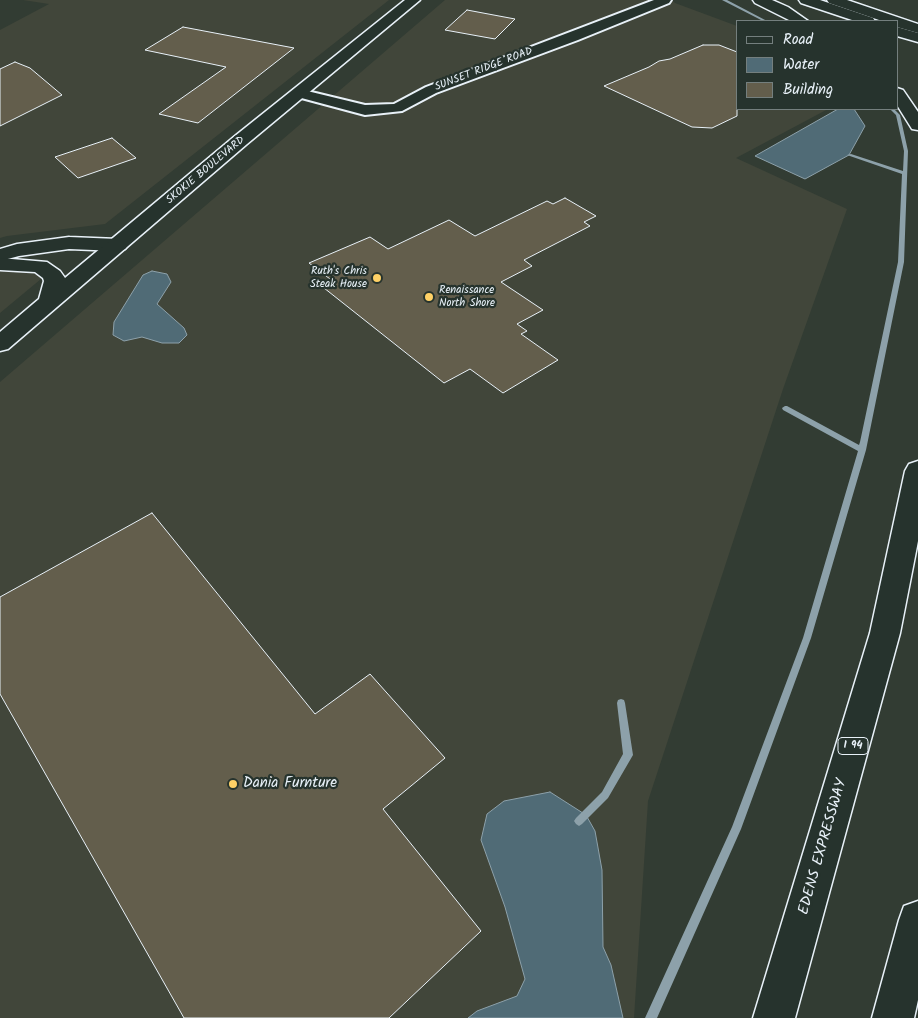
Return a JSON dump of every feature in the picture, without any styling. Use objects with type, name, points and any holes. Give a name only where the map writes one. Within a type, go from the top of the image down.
[{"type":"main road","name":"SKOKIE BOULEVARD","points":[[0,344],[299,93],[414,0]]},
{"type":"main road","points":[[760,0],[783,10],[799,20]]},
{"type":"main road","points":[[806,0],[874,19]]},
{"type":"main road","points":[[834,0],[874,19]]},
{"type":"main road","points":[[898,23],[918,29]]},
{"type":"main road","points":[[898,31],[918,38]]},
{"type":"main road","points":[[898,95],[918,125]]},
{"type":"main road","points":[[0,255],[17,250],[69,243],[118,245]]},
{"type":"main road","points":[[0,264],[40,266],[48,271],[53,275],[54,281],[49,303]]},
{"type":"main road","name":"EDENS EXPRESSWAY","points":[[774,1018],[885,632],[918,471]]},
{"type":"main road","points":[[893,1018],[918,920]]},
{"type":"street","name":"SUNSET RIDGE ROAD","points":[[299,93],[365,110],[397,108],[431,90],[666,0]]},
{"type":"shaded area","points":[[23,0],[389,0],[105,224],[0,238],[0,30],[49,4]]},
{"type":"shaded area","points":[[445,0],[672,0],[675,3],[736,26],[736,110],[826,110],[736,158],[847,209],[783,389],[648,801],[634,1018],[0,1018],[0,382]]},
{"type":"shaded area","points":[[0,269],[47,274],[0,313]]},
{"type":"water","points":[[836,110],[855,110],[865,126],[849,155],[805,179],[755,156]]},
{"type":"water","points":[[152,271],[167,274],[171,282],[157,304],[184,328],[187,335],[179,343],[162,343],[142,337],[124,341],[113,335],[114,322],[143,275]]},
{"type":"water","points":[[550,792],[586,815],[595,831],[602,870],[603,947],[611,965],[623,1018],[468,1018],[477,1011],[517,996],[525,979],[505,907],[481,840],[487,814],[504,801]]},
{"type":"building","points":[[467,10],[515,19],[495,39],[445,30]]},
{"type":"building","points":[[183,27],[294,48],[198,123],[159,114],[226,67],[145,50]]},
{"type":"building","points":[[703,45],[719,45],[736,52],[737,116],[712,128],[692,127],[604,86],[659,61],[670,59]]},
{"type":"building","points":[[15,62],[30,68],[62,95],[0,126],[0,69]]},
{"type":"building","points":[[112,138],[136,158],[78,178],[55,157]]},
{"type":"building","name":"Renaissance North Shore","points":[[565,198],[596,216],[584,222],[590,226],[524,260],[532,266],[501,282],[543,310],[517,324],[527,331],[521,334],[558,360],[503,393],[470,369],[444,383],[319,284],[330,279],[309,263],[370,237],[388,249],[449,220],[475,236],[547,201],[553,204]]},
{"type":"building","name":"Dania Furnture","points":[[152,513],[315,714],[370,674],[445,758],[383,809],[481,931],[389,1018],[184,1018],[0,694],[0,597]]},
{"type":"waterway","points":[[724,0],[763,20]]},
{"type":"waterway","points":[[862,450],[901,262],[906,151],[898,115],[893,110]]},
{"type":"waterway","points":[[849,155],[905,173]]},
{"type":"waterway","points":[[785,408],[862,450]]},
{"type":"waterway","points":[[651,1018],[736,829],[807,638],[862,450]]},
{"type":"waterway","points":[[579,821],[605,795],[628,755],[621,703]]},
{"type":"place","name":"Ruth's Chris Steak House","points":[[377,278]]},
{"type":"place","name":"Renaissance North Shore","points":[[429,297]]},
{"type":"place","name":"Dania Furnture","points":[[233,784]]}]
